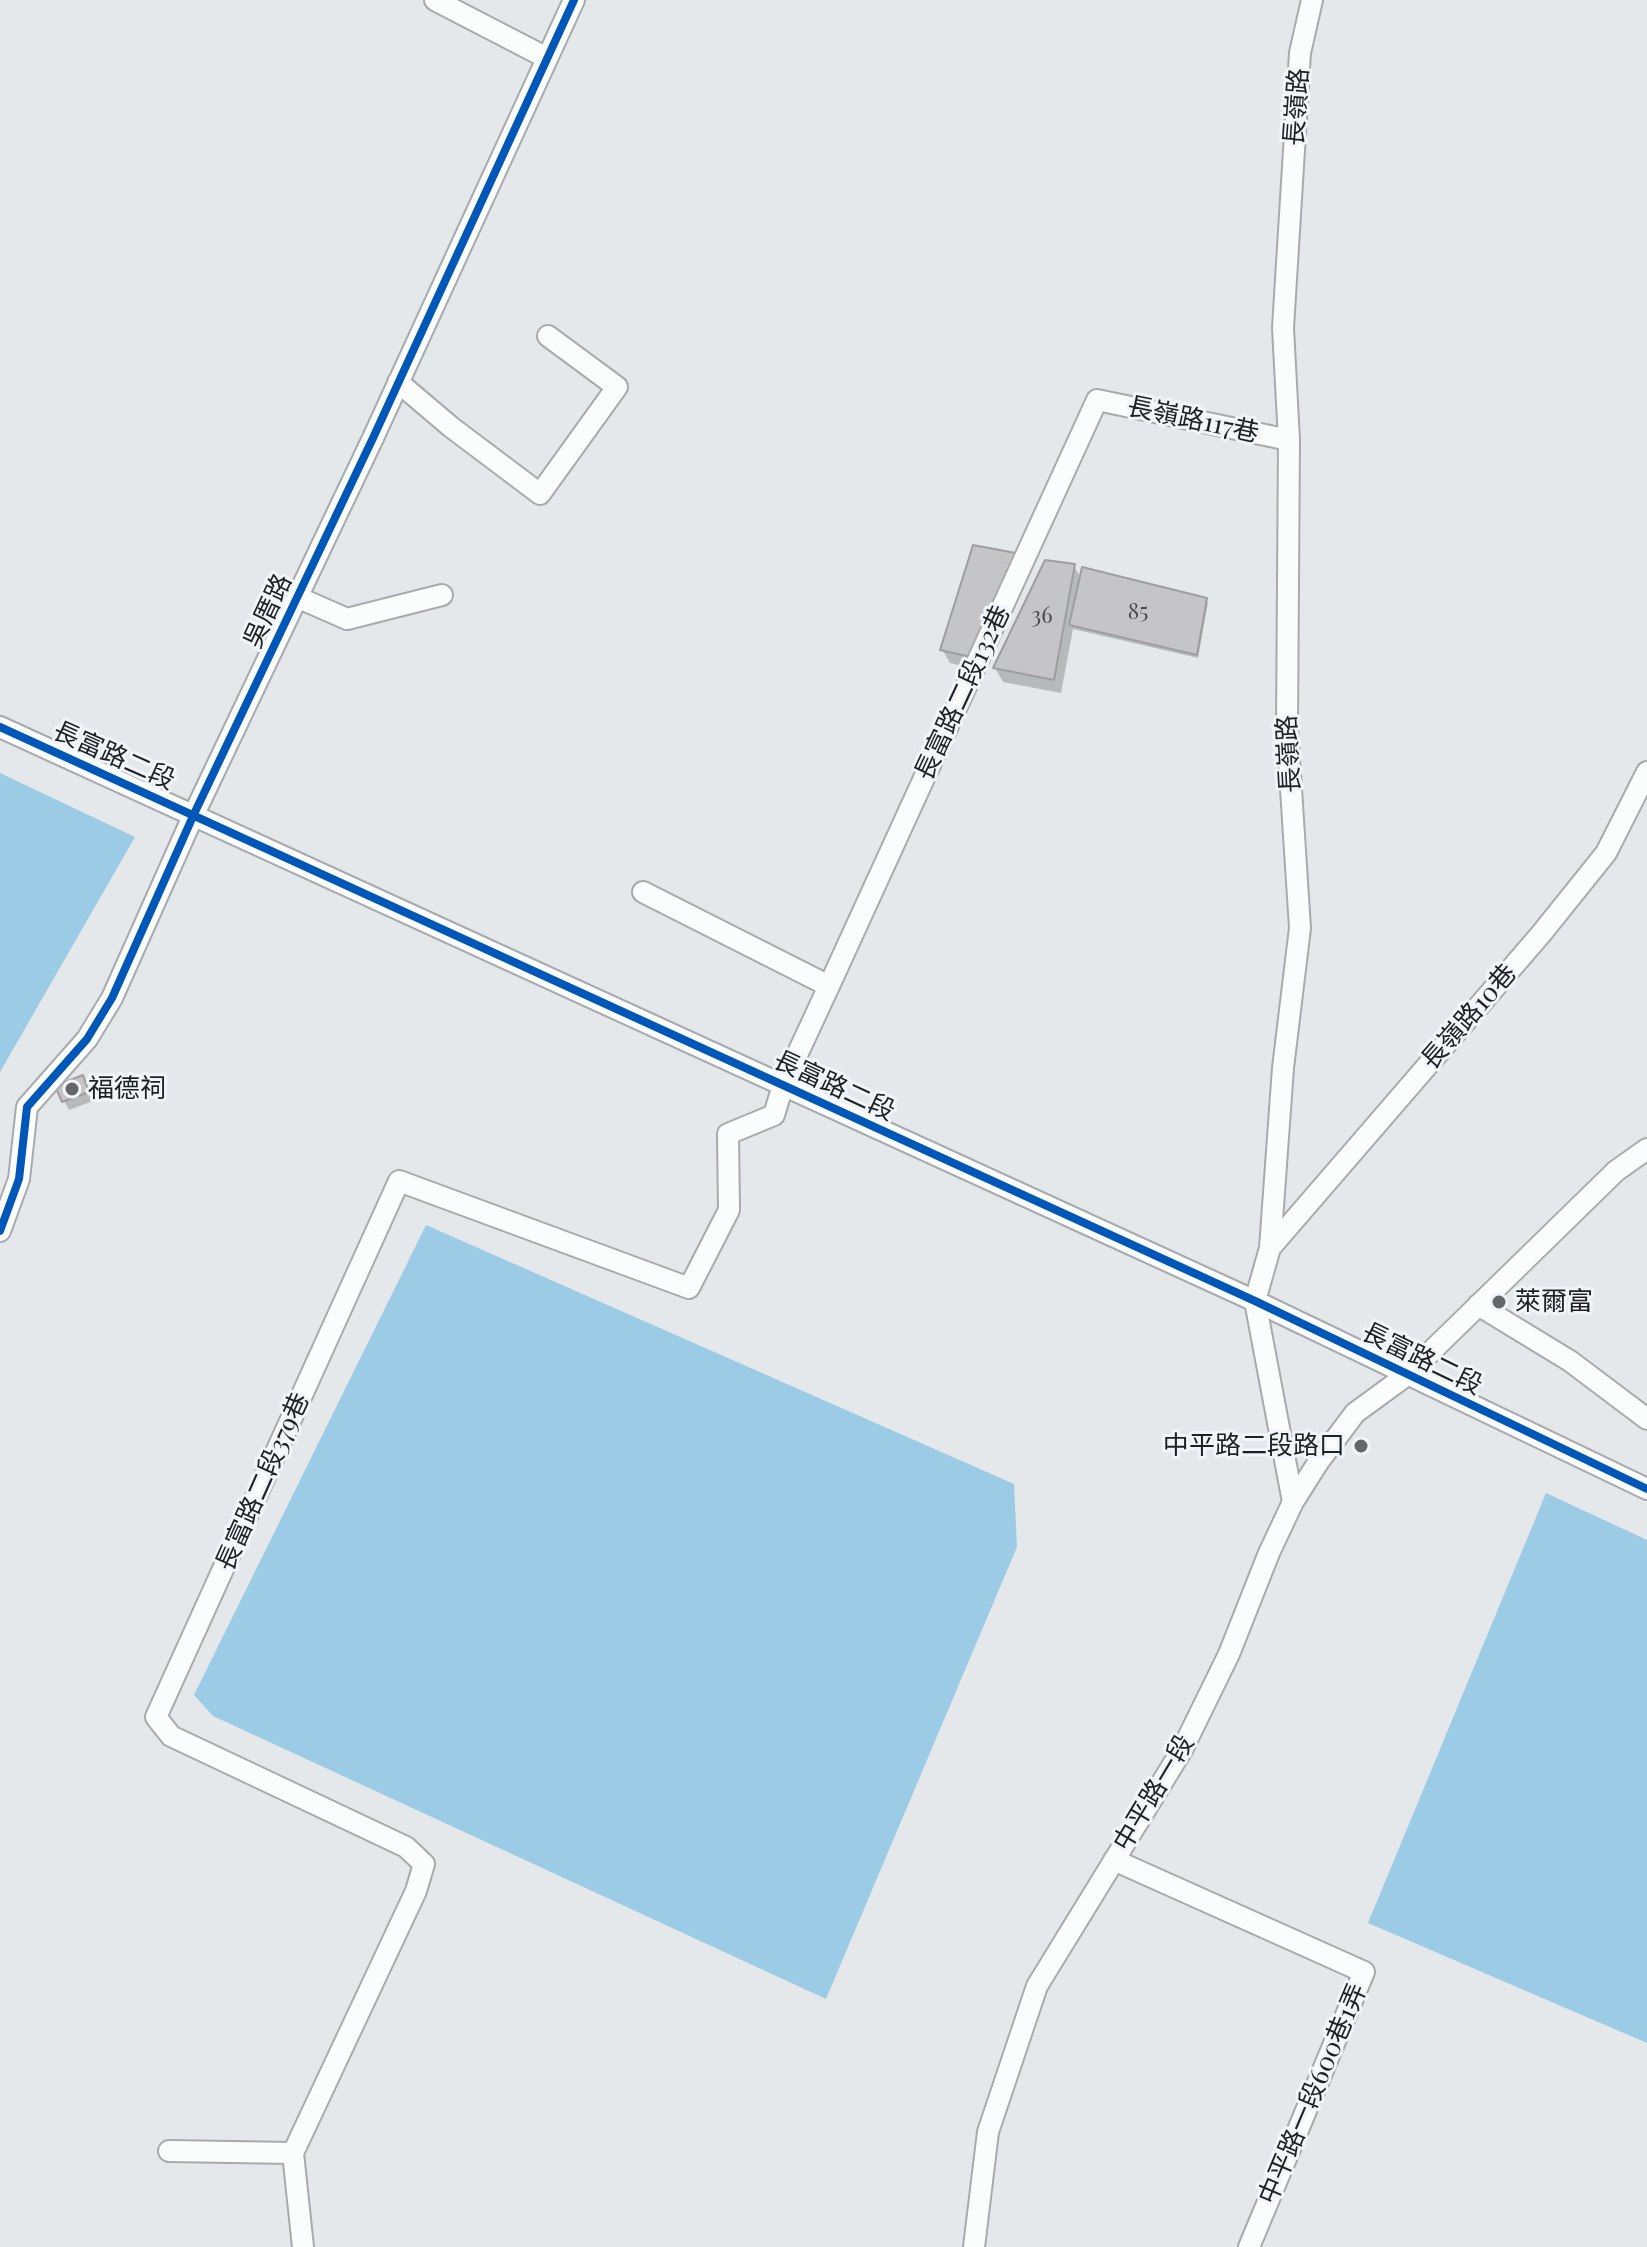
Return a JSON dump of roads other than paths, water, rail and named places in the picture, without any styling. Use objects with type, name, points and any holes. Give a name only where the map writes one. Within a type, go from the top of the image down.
[{"type":"street","points":[[435,0],[547,58]]},
{"type":"street","name":"吳厝路","points":[[0,1231],[19,1179],[27,1107],[87,1039],[112,998],[194,814],[574,0]]},
{"type":"street","name":"長嶺路","points":[[1293,1502],[1255,1301],[1270,1248],[1283,1068],[1300,928],[1287,727],[1289,440],[1283,328],[1300,53],[1312,0]]},
{"type":"street","points":[[398,382],[451,427],[540,494],[617,387],[548,336]]},
{"type":"street","name":"長嶺路117巷","points":[[1097,400],[1289,440]]},
{"type":"street","name":"長富路二段132巷","points":[[783,1085],[1097,400]]},
{"type":"street","points":[[297,597],[347,619],[442,595]]},
{"type":"street","name":"長富路二段","points":[[0,727],[1255,1301],[1647,1489]]},
{"type":"street","name":"長嶺路10巷","points":[[1270,1248],[1531,946],[1606,853],[1647,772]]},
{"type":"street","points":[[643,892],[829,986]]},
{"type":"street","name":"長富路二段379巷","points":[[293,2153],[416,1891],[424,1864],[406,1847],[171,1736],[156,1717],[399,1181],[689,1288],[729,1210],[728,1134],[774,1115],[783,1085]]},
{"type":"street","name":"中平路一段","points":[[974,2247],[988,2132],[1037,1986],[1189,1736],[1229,1654],[1293,1502],[1355,1413],[1407,1375],[1616,1171],[1647,1149]]},
{"type":"street","points":[[1478,1305],[1570,1361],[1647,1419]]},
{"type":"street","name":"中平路一段600巷1弄","points":[[1114,1860],[1364,1972],[1249,2247]]},
{"type":"street","points":[[169,2151],[293,2153],[303,2247]]},
{"type":"water","points":[[0,773],[135,837],[0,1072]]},
{"type":"water","points":[[426,1225],[1014,1484],[1017,1547],[826,1999],[213,1716],[194,1695]]},
{"type":"water","points":[[1546,1493],[1647,1540],[1647,2043],[1368,1923]]},
{"type":"place","name":"福德祠","points":[[72,1089]]},
{"type":"place","name":"萊爾富","points":[[1499,1302]]},
{"type":"place","name":"中平路二段路口","points":[[1361,1446]]}]
